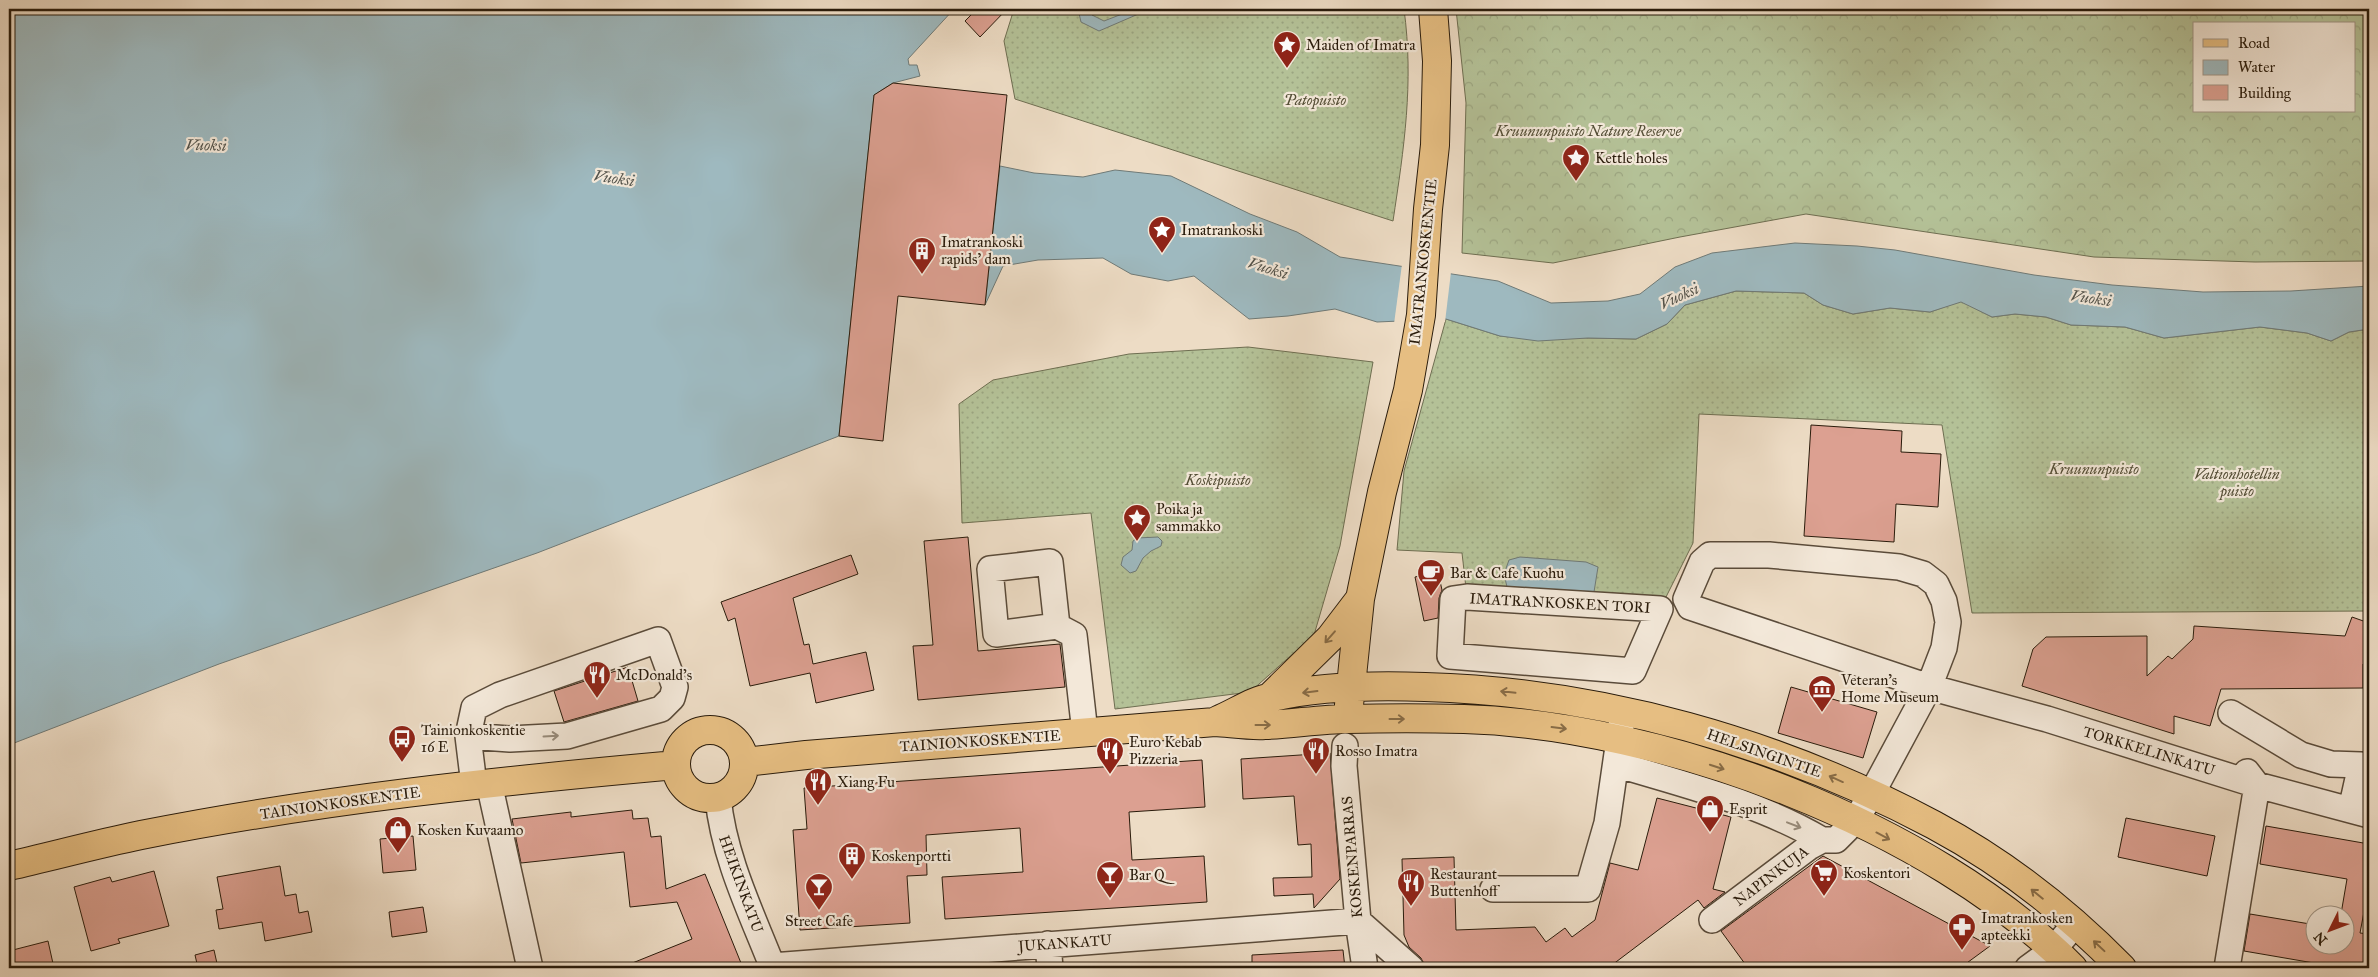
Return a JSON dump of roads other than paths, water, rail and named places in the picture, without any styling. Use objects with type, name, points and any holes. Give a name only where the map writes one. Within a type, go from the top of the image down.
[{"type":"main road","name":"IMATRANKOSKENTIE","points":[[1348,719],[1360,599],[1382,492],[1408,390],[1421,315],[1428,209],[1435,144],[1437,61],[1432,9]]},
{"type":"main road","name":"IMATRANKOSKENTIE","points":[[1270,697],[1330,638],[1360,599]]},
{"type":"main road","name":"TAINIONKOSKENTIE","points":[[1215,722],[1270,697],[1350,687]]},
{"type":"main road","name":"HELSINGINTIE","points":[[1350,687],[1471,688],[1580,701],[1624,710],[1762,750],[1828,775],[1871,794],[1935,826],[1965,844],[2026,885],[2075,924],[2122,968]]},
{"type":"main road","name":"TAINIONKOSKENTIE","points":[[745,762],[806,755],[1215,722],[1264,725],[1348,719]]},
{"type":"main road","name":"HELSINGINTIE","points":[[1348,719],[1465,720],[1577,730],[1617,752],[1742,775],[1815,802],[1922,856],[2008,910],[2054,949],[2073,968]]},
{"type":"main road","points":[[709,729],[722,731],[734,738],[742,748],[745,762],[744,774],[738,785],[729,793],[718,798],[706,798],[694,794],[684,787],[678,777],[676,765],[678,752],[685,740],[696,732],[709,729]]},
{"type":"main road","name":"TAINIONKOSKENTIE","points":[[9,866],[141,835],[306,807],[482,784],[676,765]]},
{"type":"street","name":"TORKKELINKATU","points":[[1929,688],[1944,648],[1948,622],[1944,601],[1936,584],[1923,574],[1899,567],[1769,554],[1710,556],[1702,562],[1686,599],[1690,607],[1929,688],[2047,719],[2258,785],[2360,812]]},
{"type":"street","name":"IMATRANKOSKEN TORI","points":[[1494,597],[1660,609],[1633,671],[1450,656],[1453,599],[1494,597]]},
{"type":"street","points":[[1057,626],[1074,634],[1085,733]]},
{"type":"street","points":[[468,736],[510,739],[567,736],[661,709],[672,698],[675,686],[658,640],[500,695],[474,708],[468,736],[530,968]]},
{"type":"street","points":[[1855,821],[1929,688]]},
{"type":"street","points":[[1493,888],[1588,889],[1607,823],[1624,710]]},
{"type":"street","points":[[2231,713],[2301,755],[2331,764],[2360,765],[2360,812]]},
{"type":"street","name":"KOSKENPARRAS","points":[[1345,746],[1344,766],[1358,921],[1365,968]]},
{"type":"street","points":[[1617,752],[1802,828],[1822,840]]},
{"type":"street","points":[[2227,968],[2258,785]]},
{"type":"street","name":"HEIKINKATU","points":[[718,798],[721,827],[732,866],[772,967]]},
{"type":"street","name":"NAPINKUJA","points":[[1712,920],[1809,846],[1822,840],[1836,840],[1855,821]]},
{"type":"street","points":[[1358,921],[1411,968]]},
{"type":"street","name":"JUKANKATU","points":[[772,967],[1049,956],[1274,927],[1358,921]]},
{"type":"street","points":[[2028,968],[2054,949],[2075,924]]},
{"type":"water","name":"Vuoksi","points":[[9,9],[954,9],[908,59],[909,65],[917,65],[920,76],[893,83],[874,95],[839,436],[537,553],[219,664],[9,745]]},
{"type":"water","points":[[1078,9],[1091,9],[1092,15],[1104,21],[1135,9],[1175,9],[1143,12],[1099,31],[1081,22]]},
{"type":"water","name":"Imatrankoski","points":[[1000,166],[1034,173],[1083,177],[1115,170],[1171,176],[1250,214],[1297,232],[1340,257],[1498,281],[1551,303],[1608,301],[1640,294],[1675,267],[1712,253],[1795,243],[1895,250],[2034,275],[2112,285],[2203,292],[2291,291],[2369,286],[2369,329],[2349,332],[2331,341],[2307,333],[2260,327],[2164,338],[2125,327],[2071,325],[2046,317],[2015,314],[1992,317],[1961,302],[1930,312],[1890,308],[1853,314],[1823,305],[1804,293],[1736,291],[1685,305],[1667,324],[1636,339],[1588,338],[1538,341],[1500,336],[1446,319],[1377,322],[1335,309],[1288,316],[1249,319],[1194,276],[1168,281],[1131,274],[1103,258],[1038,260],[1003,266],[985,305]]},
{"type":"water","points":[[1158,537],[1162,541],[1161,546],[1143,558],[1136,571],[1130,573],[1121,565],[1123,557],[1132,550],[1133,541],[1137,538]]},
{"type":"water","points":[[1520,557],[1586,562],[1598,567],[1594,592],[1582,595],[1507,587],[1504,574],[1509,560]]},
{"type":"place","name":"Maiden of Imatra","points":[[1287,69]]},
{"type":"place","name":"Kettle holes","points":[[1576,182]]},
{"type":"place","name":"Imatrankoski","points":[[1162,254]]},
{"type":"place","name":"Imatrankoski rapids' dam","points":[[922,275]]},
{"type":"place","name":"Poika ja sammakko","points":[[1137,542]]},
{"type":"place","name":"Bar & Cafe Kuohu","points":[[1431,597]]},
{"type":"place","name":"McDonald's","points":[[597,699]]},
{"type":"place","name":"Veteran’s Home Museum","points":[[1822,713]]},
{"type":"place","name":"Tainionkoskentie 16 E","points":[[402,763]]},
{"type":"place","name":"Euro Kebab Pizzeria","points":[[1110,775]]},
{"type":"place","name":"Rosso Imatra","points":[[1316,775]]},
{"type":"place","name":"Xiang Fu","points":[[818,806]]},
{"type":"place","name":"Esprit","points":[[1710,833]]},
{"type":"place","name":"Kosken Kuvaamo","points":[[398,854]]},
{"type":"place","name":"Koskenportti","points":[[852,880]]},
{"type":"place","name":"Koskentori","points":[[1824,897]]},
{"type":"place","name":"Bar Q","points":[[1110,899]]},
{"type":"place","name":"Restaurant Buttenhoff","points":[[1411,907]]},
{"type":"place","name":"Street Cafe","points":[[819,911]]},
{"type":"place","name":"Imatrankosken apteekki","points":[[1962,951]]},
{"type":"park label","name":"Patopuisto","points":[[1315,100]]},
{"type":"park label","name":"Kruununpuisto Nature Reserve","points":[[1588,131]]},
{"type":"park label","name":"Kruununpuisto","points":[[2094,469]]},
{"type":"park label","name":"Koskipuisto","points":[[1218,480]]},
{"type":"park label","name":"Valtionhotellin puisto","points":[[2237,482]]}]
